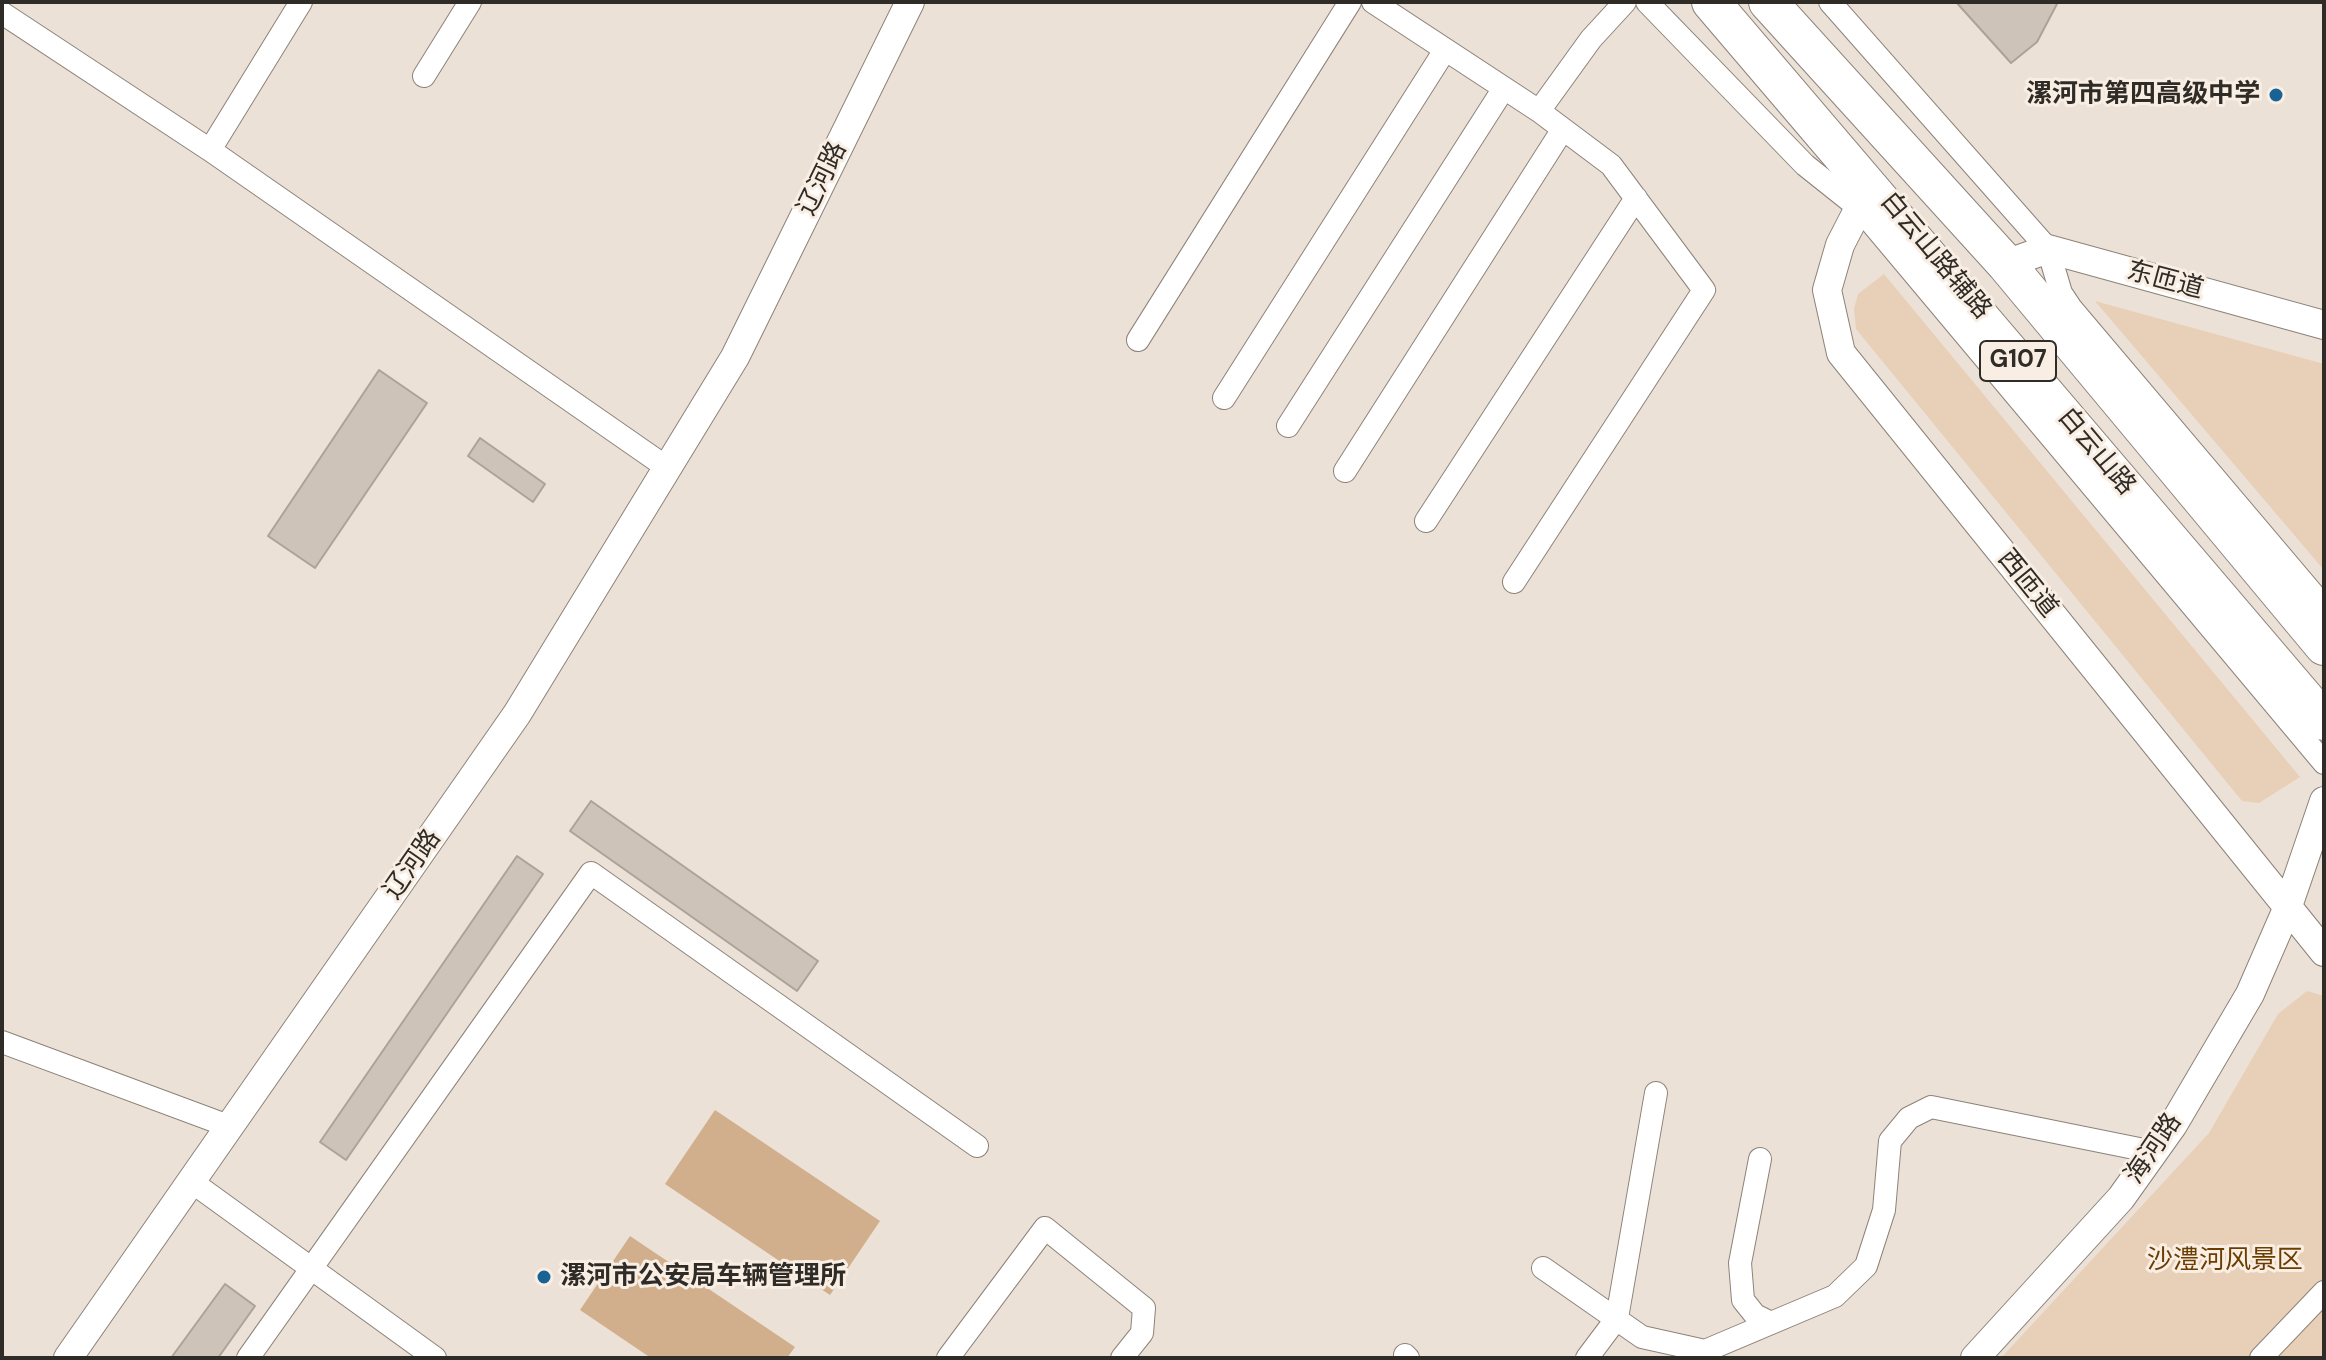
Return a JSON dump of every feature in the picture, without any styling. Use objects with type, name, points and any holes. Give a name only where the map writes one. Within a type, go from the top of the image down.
[{"type":"highway","name":"白云山路","points":[[1711,2],[1867,200],[2320,744]]},
{"type":"highway","name":"白云山路","points":[[1768,2],[2006,264],[2324,646]]},
{"type":"street","points":[[210,150],[301,2]]},
{"type":"street","points":[[424,76],[470,2]]},
{"type":"street","name":"辽河路","points":[[735,357],[890,2]]},
{"type":"street","name":"辽河路","points":[[68,1358],[517,714],[735,357],[910,2]]},
{"type":"street","points":[[1138,340],[1350,2]]},
{"type":"street","points":[[1373,2],[1539,111],[1611,165],[1704,290],[1514,582]]},
{"type":"street","points":[[1539,111],[1591,39],[1625,2]]},
{"type":"street","name":"白云山路辅路","points":[[1647,2],[1805,165],[1867,200]]},
{"type":"street","points":[[1830,2],[2048,249],[2061,293],[2071,308],[2324,607]]},
{"type":"street","points":[[2,13],[210,150],[669,469]]},
{"type":"street","points":[[1224,398],[1445,50]]},
{"type":"street","points":[[1288,426],[1504,88]]},
{"type":"street","points":[[1345,471],[1563,129]]},
{"type":"street","points":[[1426,521],[1636,198]]},
{"type":"street","name":"西匝道","points":[[1867,200],[1840,245],[1827,290],[1841,353],[2324,952]]},
{"type":"street","points":[[2006,264],[2048,249]]},
{"type":"street","name":"东匝道","points":[[2048,249],[2324,325]]},
{"type":"street","name":"海河路","points":[[1975,1358],[2121,1198],[2154,1152],[2250,994],[2287,909],[2324,801]]},
{"type":"street","name":"海河路","points":[[2287,909],[2324,865]]},
{"type":"street","points":[[248,1358],[591,873],[977,1146]]},
{"type":"street","points":[[2,1042],[231,1127]]},
{"type":"street","points":[[1587,1358],[1617,1318],[1656,1093]]},
{"type":"street","points":[[1543,1268],[1642,1337],[1705,1355],[1769,1322],[1835,1296],[1866,1266],[1884,1210],[1890,1141],[1909,1118],[1931,1107],[2154,1152]]},
{"type":"street","points":[[1760,1159],[1740,1263],[1743,1300],[1755,1315],[1769,1322]]},
{"type":"street","points":[[192,1182],[435,1358]]},
{"type":"street","points":[[948,1358],[1045,1228],[1144,1308],[1142,1333],[1122,1358]]},
{"type":"street","points":[[2261,1358],[2324,1292]]},
{"type":"green space","points":[[1884,274],[2300,777],[2259,803],[2242,801],[1856,329],[1854,309],[1858,294]]},
{"type":"green space","points":[[2095,301],[2324,364],[2324,570]]},
{"type":"green space","name":"沙澧河风景区","points":[[2307,991],[2324,996],[2324,1358],[2001,1358],[2209,1133],[2278,1014]]},
{"type":"shaded area","points":[[715,1110],[880,1221],[830,1295],[665,1184]]},
{"type":"shaded area","points":[[630,1236],[795,1347],[787,1358],[651,1358],[580,1310]]},
{"type":"building","points":[[1956,2],[2058,2],[2037,42],[2011,63]]},
{"type":"building","points":[[379,370],[427,403],[315,568],[268,536]]},
{"type":"building","points":[[480,438],[545,484],[533,502],[468,456]]},
{"type":"building","points":[[591,801],[818,961],[797,991],[570,831]]},
{"type":"building","points":[[517,856],[543,874],[346,1160],[320,1142]]},
{"type":"building","points":[[225,1284],[255,1306],[218,1358],[171,1358]]},
{"type":"place","name":"漯河市第四高级中学","points":[[2276,95]]},
{"type":"place","name":"漯河市公安局车辆管理所","points":[[544,1277]]}]
